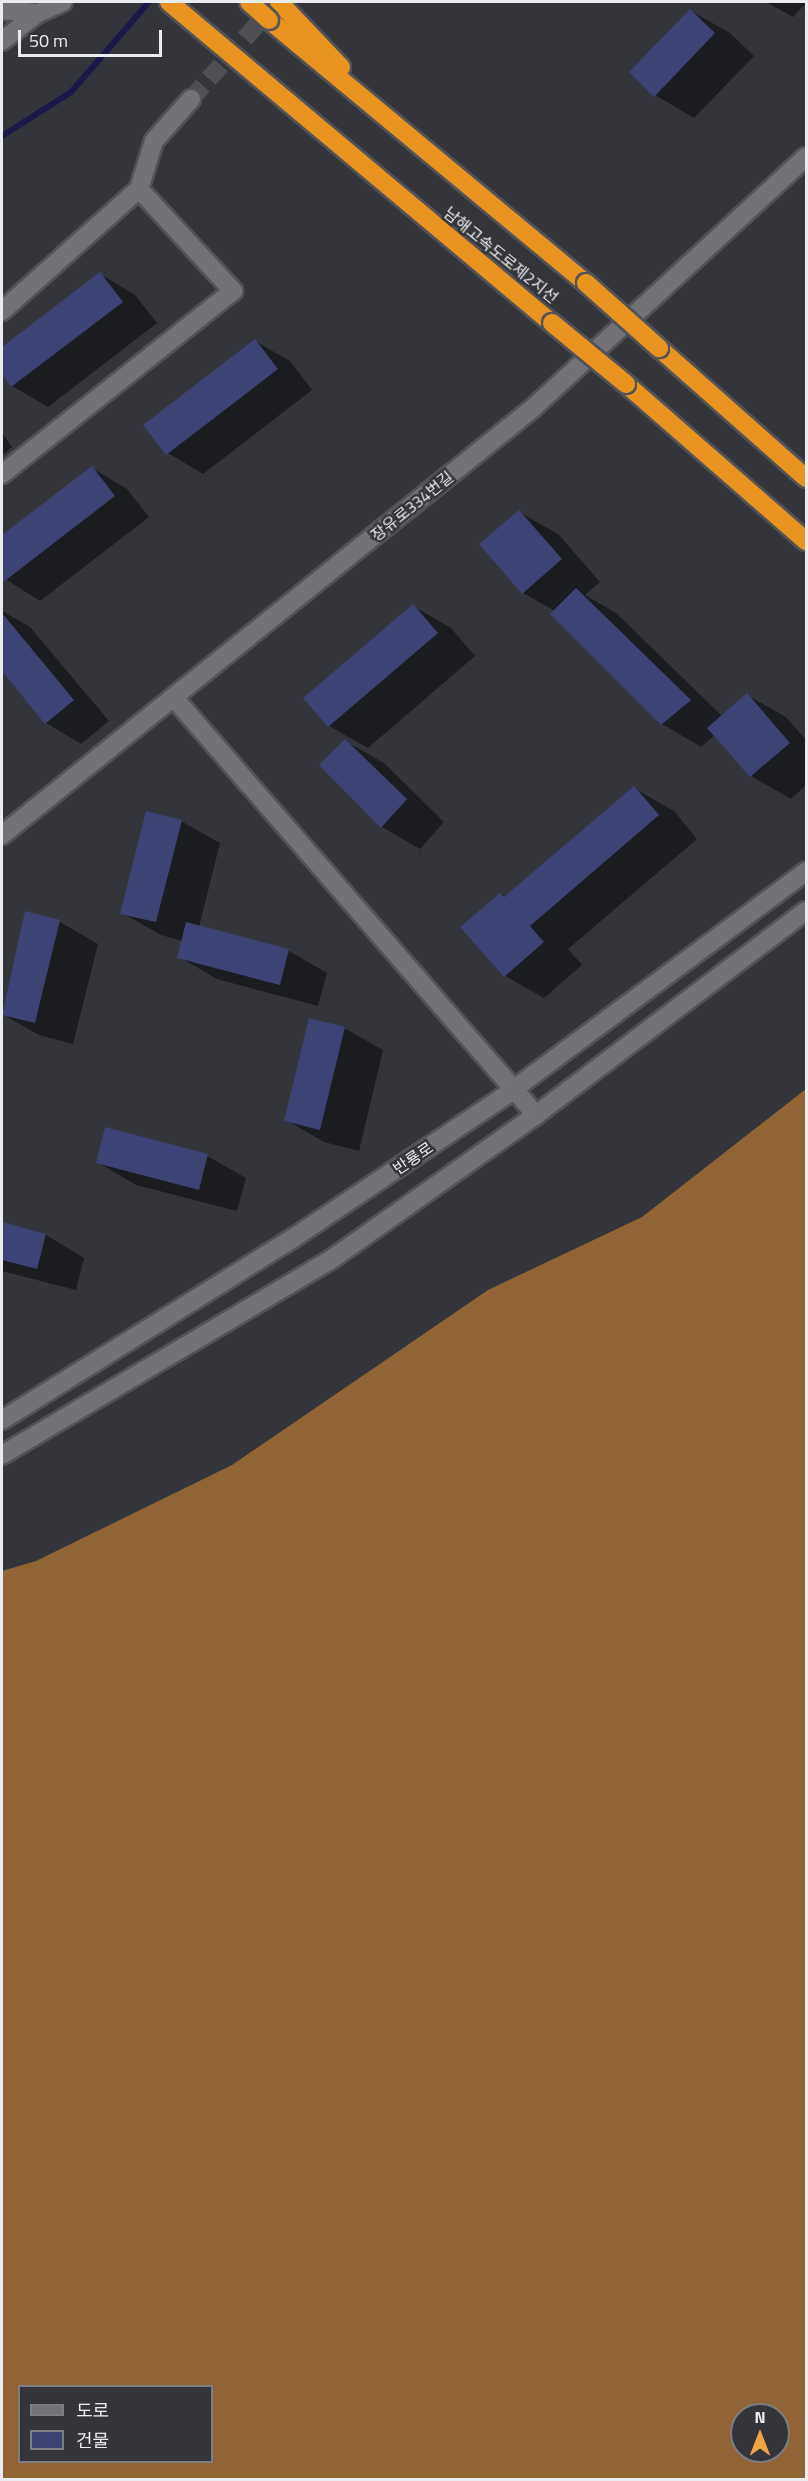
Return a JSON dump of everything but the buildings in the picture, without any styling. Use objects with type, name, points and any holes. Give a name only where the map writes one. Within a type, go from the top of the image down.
[{"type":"highway","name":"남해고속도로제2지선","points":[[169,2],[217,45],[626,384],[807,541]]},
{"type":"highway","name":"남해고속도로제2지선","points":[[249,2],[586,283],[807,478]]},
{"type":"highway","points":[[279,2],[401,129]]},
{"type":"street","points":[[2,41],[38,13],[63,2]]},
{"type":"street","points":[[2,10],[38,13]]},
{"type":"street","points":[[2,310],[139,189],[154,141],[191,99]]},
{"type":"street","name":"장유로334번길","points":[[2,836],[175,699],[533,408],[807,157]]},
{"type":"street","points":[[2,474],[233,291],[139,189]]},
{"type":"street","points":[[175,699],[536,1115]]},
{"type":"street","name":"반룡로","points":[[2,1420],[292,1239],[514,1089],[807,871]]},
{"type":"street","points":[[2,1455],[332,1259],[536,1115],[807,911]]},
{"type":"shaded area","points":[[806,1089],[806,2479],[2,2479],[2,1571],[36,1561],[232,1465],[488,1290],[642,1217]]},
{"type":"waterway","points":[[2,136],[71,92],[149,2]]},
{"type":"tunnel","points":[[191,99],[277,2]]}]
